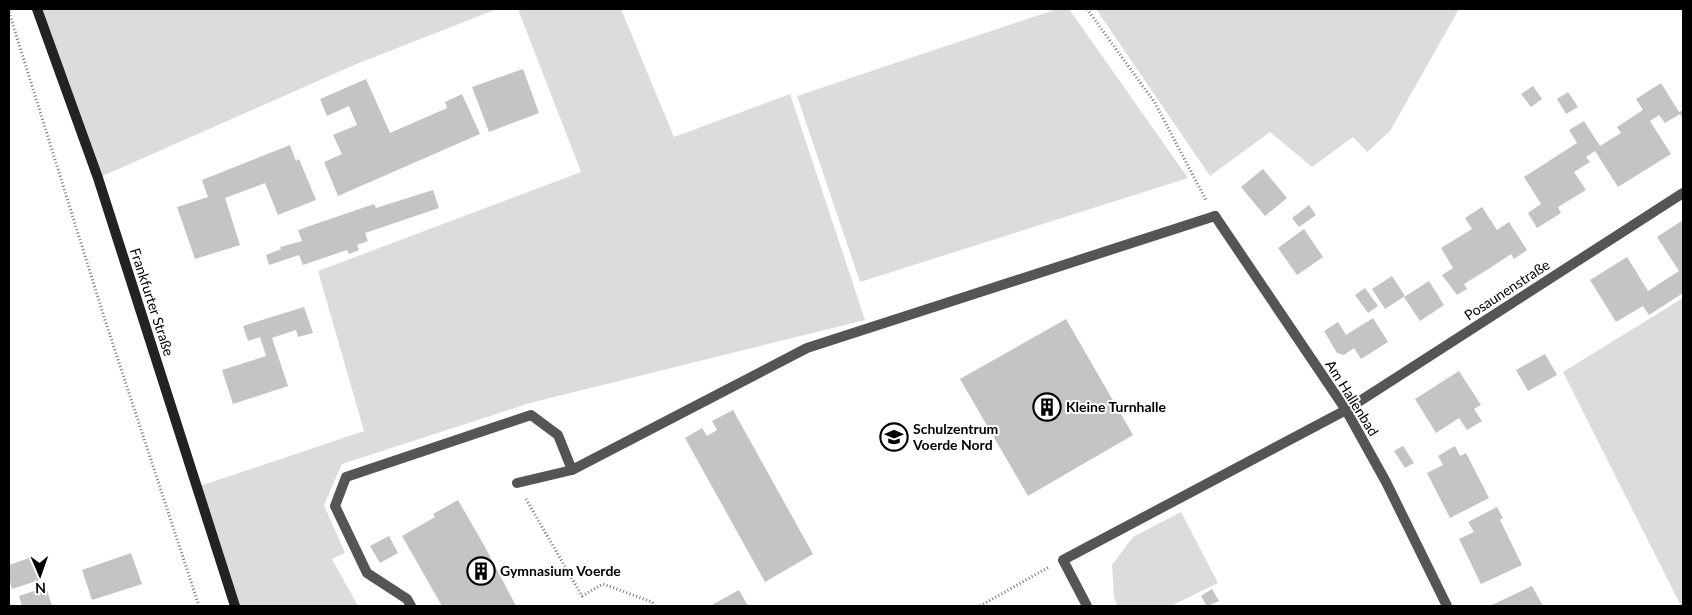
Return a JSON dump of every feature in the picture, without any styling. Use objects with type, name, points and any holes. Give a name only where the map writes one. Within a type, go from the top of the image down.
[{"type":"main road","name":"Frankfurter Straße","points":[[37,9],[98,178],[235,606]]},
{"type":"street","name":"Posaunenstraße","points":[[1063,560],[1346,410],[1683,193]]},
{"type":"street","name":"Am Hallenbad","points":[[1215,216],[1346,410],[1386,482],[1447,606]]},
{"type":"street","points":[[518,483],[572,470],[806,348],[1215,216]]},
{"type":"street","points":[[411,606],[407,599],[367,573],[335,506],[346,477],[531,415],[558,436],[572,470]]},
{"type":"street","points":[[1063,560],[1088,606]]},
{"type":"path","points":[[1087,9],[1155,103],[1215,216]]},
{"type":"path","points":[[9,12],[105,320],[199,606]]},
{"type":"path","points":[[518,483],[582,596],[603,584],[652,602],[655,606]]},
{"type":"path","points":[[980,606],[1063,560]]},
{"type":"shaded area","points":[[37,9],[497,9],[354,65],[98,178]]},
{"type":"shaded area","points":[[518,9],[621,9],[674,137],[790,94],[865,320],[530,403],[342,464],[324,505],[345,553],[332,559],[358,606],[236,606],[197,487],[364,431],[318,271],[581,172]]},
{"type":"shaded area","points":[[1057,9],[1069,9],[1188,178],[860,282],[797,96]]},
{"type":"shaded area","points":[[1096,9],[1459,9],[1390,131],[1367,152],[1353,137],[1312,167],[1270,132],[1210,176]]},
{"type":"shaded area","points":[[1683,298],[1683,606],[1681,606],[1563,372]]},
{"type":"shaded area","points":[[1181,512],[1218,583],[1171,606],[1118,606],[1114,598],[1112,565],[1133,537]]},
{"type":"building","points":[[523,69],[539,113],[489,132],[472,87]]},
{"type":"building","points":[[366,79],[390,133],[447,108],[445,102],[462,94],[480,134],[338,196],[324,162],[342,154],[333,135],[357,125],[349,106],[327,116],[320,99]]},
{"type":"building","points":[[1661,83],[1679,112],[1683,110],[1683,119],[1680,114],[1665,123],[1659,115],[1650,121],[1671,154],[1618,187],[1595,151],[1586,157],[1590,162],[1574,172],[1586,190],[1558,207],[1561,213],[1537,228],[1528,213],[1541,204],[1524,177],[1577,143],[1569,130],[1584,121],[1600,146],[1621,133],[1617,127],[1643,110],[1636,99]]},
{"type":"building","points":[[1533,86],[1542,99],[1531,107],[1521,94]]},
{"type":"building","points":[[1568,92],[1578,107],[1566,114],[1557,99]]},
{"type":"building","points":[[290,145],[296,161],[299,159],[316,200],[278,215],[265,183],[225,198],[240,245],[195,259],[177,207],[208,197],[202,180]]},
{"type":"building","points":[[1263,169],[1287,198],[1265,216],[1241,187]]},
{"type":"building","points":[[433,190],[439,208],[365,233],[368,241],[357,245],[359,250],[349,254],[347,250],[303,265],[299,255],[269,265],[266,255],[281,249],[280,247],[302,241],[298,230],[374,204],[376,208]]},
{"type":"building","points":[[1309,205],[1316,215],[1299,227],[1292,218]]},
{"type":"building","points":[[1482,207],[1497,230],[1509,222],[1527,250],[1514,259],[1511,254],[1464,284],[1467,289],[1457,295],[1442,275],[1453,268],[1441,248],[1472,229],[1465,218]]},
{"type":"building","points":[[1683,220],[1683,293],[1649,315],[1643,306],[1616,322],[1590,280],[1627,257],[1648,291],[1679,271],[1657,237]]},
{"type":"building","points":[[1304,229],[1323,257],[1297,275],[1278,248]]},
{"type":"building","points":[[1392,276],[1405,296],[1385,309],[1372,289]]},
{"type":"building","points":[[1429,281],[1444,305],[1420,321],[1404,297]]},
{"type":"building","points":[[1365,288],[1378,306],[1368,313],[1355,295]]},
{"type":"building","points":[[304,307],[313,333],[298,337],[296,330],[272,338],[288,386],[233,404],[222,370],[266,356],[260,337],[248,341],[243,326]]},
{"type":"building","points":[[1373,318],[1388,342],[1361,359],[1354,348],[1344,355],[1337,353],[1324,331],[1338,322],[1346,335]]},
{"type":"building","name":"Kleine Turnhalle","points":[[1066,319],[1133,435],[1028,496],[960,379]]},
{"type":"building","points":[[1545,354],[1557,375],[1528,391],[1516,370]]},
{"type":"building","points":[[1459,371],[1481,405],[1474,409],[1482,421],[1467,430],[1459,418],[1436,433],[1415,399]]},
{"type":"building","points":[[733,410],[813,554],[765,582],[685,438],[702,428],[707,436],[717,430],[712,421]]},
{"type":"building","points":[[1403,446],[1414,463],[1405,468],[1394,451]]},
{"type":"building","points":[[1455,446],[1460,456],[1466,453],[1489,498],[1450,518],[1427,473],[1443,465],[1438,456]]},
{"type":"building","points":[[458,500],[516,606],[442,606],[402,536],[435,517],[433,514]]},
{"type":"building","points":[[1497,507],[1503,518],[1500,520],[1522,565],[1481,584],[1459,539],[1474,532],[1468,522]]},
{"type":"building","points":[[389,536],[398,553],[380,563],[370,546]]},
{"type":"building","points":[[131,553],[142,584],[92,600],[82,570]]},
{"type":"building","points":[[32,557],[40,580],[12,589],[9,565]]},
{"type":"building","points":[[1532,586],[1543,606],[1490,606]]},
{"type":"building","points":[[46,587],[52,606],[22,606],[19,596]]},
{"type":"building","points":[[1212,589],[1219,601],[1207,606],[1201,596]]},
{"type":"building","points":[[739,590],[748,606],[710,606]]},
{"type":"place","name":"Kleine Turnhalle","points":[[1047,407]]},
{"type":"place","name":"Schulzentrum Voerde Nord","points":[[894,437]]},
{"type":"place","name":"Gymnasium Voerde","points":[[481,571]]}]
